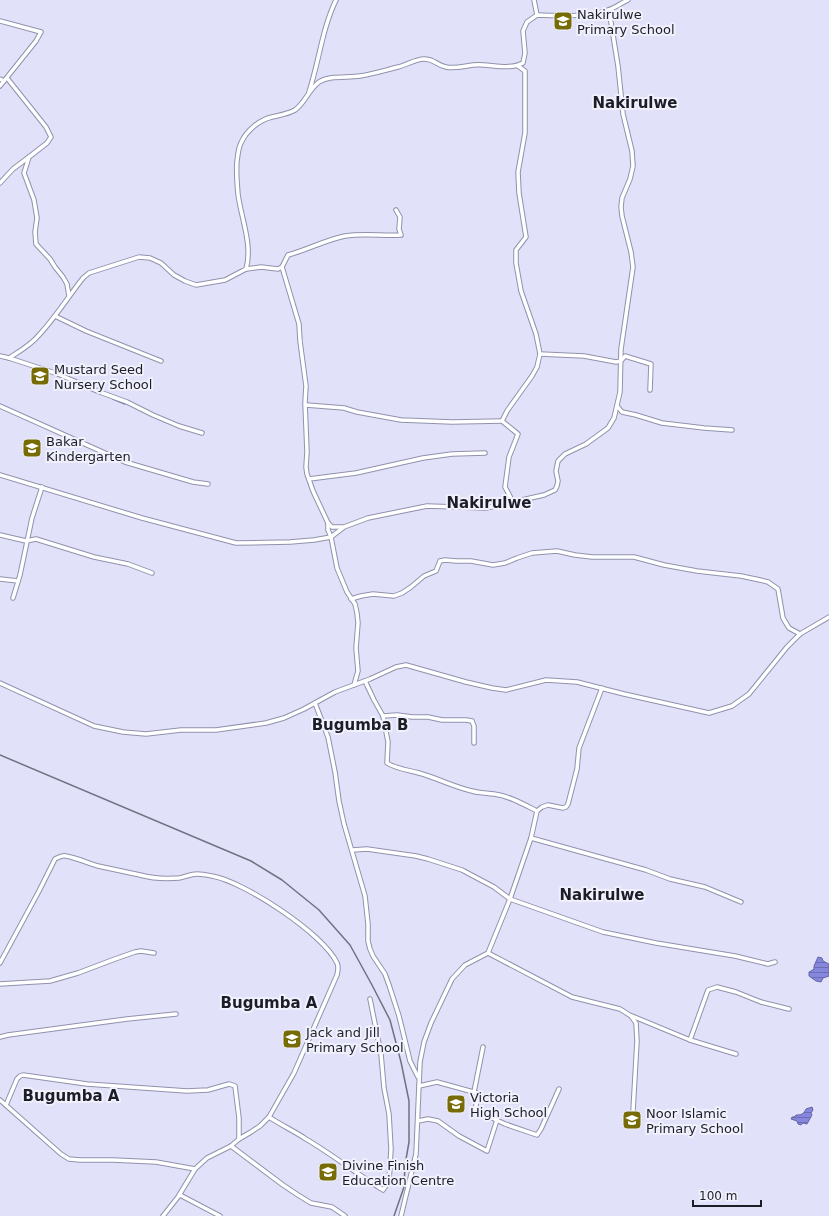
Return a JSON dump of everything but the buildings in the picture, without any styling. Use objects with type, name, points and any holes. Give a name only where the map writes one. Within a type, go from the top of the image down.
[{"type":"street","points":[[308,95],[315,75],[326,25],[336,0]]},
{"type":"street","points":[[534,0],[537,15]]},
{"type":"street","points":[[246,269],[248,251],[238,194],[236,169],[240,143],[259,122],[271,117],[284,115],[295,110],[317,83],[325,79],[360,76],[398,67],[422,59],[432,60],[446,68],[473,65],[518,66],[523,63],[525,53],[523,31],[527,22],[537,15],[598,13],[608,10],[628,0]]},
{"type":"street","points":[[0,475],[142,518],[236,544],[314,540],[331,536],[343,527],[368,518],[427,506],[486,508],[544,495],[555,490],[558,480],[556,471],[558,461],[565,454],[586,444],[608,428],[614,418],[620,392],[621,349],[633,267],[621,207],[622,198],[630,179],[633,166],[632,151],[623,114],[618,66],[608,10]]},
{"type":"street","points":[[0,21],[41,32],[36,41],[0,86]]},
{"type":"street","points":[[502,421],[507,411],[535,372],[540,354],[536,334],[521,291],[516,263],[516,250],[526,237],[519,193],[518,172],[525,133],[525,71],[518,66]]},
{"type":"street","points":[[0,78],[6,80],[46,127],[51,137],[47,143],[13,169],[0,183]]},
{"type":"street","points":[[29,157],[24,173],[34,200],[37,218],[34,232],[36,244],[50,259],[63,277],[67,284],[69,296]]},
{"type":"street","points":[[354,685],[358,671],[356,648],[358,623],[357,613],[355,604],[347,592],[337,568],[331,536],[328,530],[328,523],[309,479],[306,467],[306,386],[299,324],[282,267],[288,255],[300,252],[330,240],[346,236],[401,235],[399,229],[400,217],[396,210]]},
{"type":"street","points":[[9,358],[28,346],[39,336],[82,278],[89,273],[139,257],[150,258],[161,263],[174,275],[196,285],[225,280],[246,269],[261,267],[278,269],[282,267]]},
{"type":"street","points":[[55,316],[86,331],[161,361]]},
{"type":"street","points":[[540,354],[584,356],[616,362],[621,361],[625,356],[651,364],[650,390]]},
{"type":"street","points":[[0,356],[58,374],[127,402],[179,426],[202,433]]},
{"type":"street","points":[[306,405],[344,408],[401,420],[452,422],[502,421],[518,434],[509,457],[506,486],[512,502]]},
{"type":"street","points":[[0,406],[125,462],[193,482],[208,484]]},
{"type":"street","points":[[617,406],[622,412],[662,423],[732,430]]},
{"type":"street","points":[[309,479],[356,474],[406,462],[452,454],[485,453]]},
{"type":"street","points":[[13,598],[25,556],[26,541],[32,518],[42,487]]},
{"type":"street","points":[[328,523],[332,527],[343,527]]},
{"type":"street","points":[[0,535],[26,541],[36,539],[94,557],[128,564],[152,573]]},
{"type":"street","points":[[351,599],[373,594],[394,596],[402,593],[411,588],[424,576],[436,571],[440,561],[445,560],[471,561],[493,565],[505,563],[532,553],[557,551],[592,557],[634,557],[664,565],[697,571],[741,576],[768,582],[778,589],[783,618],[790,628],[800,634]]},
{"type":"street","points":[[0,579],[18,581]]},
{"type":"street","points":[[0,683],[94,726],[123,732],[146,734],[181,730],[216,730],[266,723],[284,718],[315,704],[335,692],[396,667],[406,665],[492,688],[506,690],[546,680],[577,682],[709,713],[732,706],[749,694],[787,647],[800,634],[829,617]]},
{"type":"street","points":[[365,681],[383,716],[388,742],[388,762],[394,767],[418,773],[473,792],[503,796],[537,811]]},
{"type":"street","points":[[402,1216],[416,1154],[420,1062],[424,1042],[431,1023],[452,979],[465,965],[488,953],[510,899],[531,838],[537,811],[548,805],[563,808],[568,804],[577,769],[579,748],[602,688]]},
{"type":"street","points":[[315,704],[328,737],[339,801],[366,896],[368,942],[373,956],[387,979],[399,1016],[410,1061],[419,1079]]},
{"type":"street","points":[[383,716],[397,715],[442,720],[472,721],[474,726],[474,743]]},
{"type":"street","points":[[531,838],[646,870],[670,879],[705,887],[741,902]]},
{"type":"street","points":[[352,850],[367,849],[416,856],[462,870],[494,887],[510,899],[603,932],[656,943],[734,956],[768,964],[775,962]]},
{"type":"street","points":[[0,963],[55,859],[60,856],[66,856],[98,866],[155,878],[179,878],[197,874],[213,876],[244,888],[262,898],[310,933],[329,951],[337,963],[339,969],[321,1014],[294,1073],[269,1117],[260,1126],[239,1139],[231,1146],[208,1158],[195,1169],[180,1194],[163,1216]]},
{"type":"street","points":[[0,984],[50,981],[78,973],[135,952],[154,953]]},
{"type":"street","points":[[488,953],[572,998],[620,1009],[631,1016],[690,1040],[736,1054]]},
{"type":"street","points":[[690,1040],[708,990],[717,987],[736,992],[761,1002],[789,1009]]},
{"type":"street","points":[[269,1117],[306,1138],[362,1178],[383,1190],[389,1181],[391,1149],[389,1114],[384,1088],[381,1054],[370,999]]},
{"type":"street","points":[[0,1037],[127,1019],[176,1014]]},
{"type":"street","points":[[631,1016],[636,1023],[637,1040],[633,1111]]},
{"type":"street","points":[[474,1092],[483,1047]]},
{"type":"street","points":[[6,1105],[17,1078],[23,1075],[87,1084],[180,1090],[208,1090],[229,1084],[235,1086],[239,1118],[239,1139]]},
{"type":"street","points":[[419,1086],[437,1082],[477,1093],[478,1096],[475,1110],[537,1135],[558,1089]]},
{"type":"street","points":[[0,1100],[61,1154],[69,1159],[156,1162],[195,1169]]},
{"type":"street","points":[[418,1121],[428,1119],[438,1120],[459,1136],[487,1151],[497,1120]]},
{"type":"street","points":[[231,1146],[283,1185],[311,1203],[332,1207],[345,1216]]},
{"type":"street","points":[[180,1194],[220,1216]]},
{"type":"shaded area","points":[[818,957],[822,958],[823,961],[829,964],[829,976],[823,978],[821,982],[816,981],[809,976],[809,972],[814,969]]},
{"type":"shaded area","points":[[812,1107],[812,1115],[807,1124],[803,1123],[801,1125],[798,1124],[797,1121],[791,1119],[796,1115],[802,1114],[806,1109]]},
{"type":"waterway","points":[[113,399],[125,404]]},
{"type":"railway","points":[[0,755],[251,861],[282,880],[319,910],[350,945],[390,1020],[409,1101],[409,1142],[405,1165],[404,1187],[394,1216]]},
{"type":"place","name":"Nakirulwe Primary School","points":[[563,21]]},
{"type":"place","name":"Mustard Seed Nursery School","points":[[40,376]]},
{"type":"place","name":"Bakar Kindergarten","points":[[32,448]]},
{"type":"place","name":"Jack and Jill Primary School","points":[[292,1039]]},
{"type":"place","name":"Victoria High School","points":[[456,1104]]},
{"type":"place","name":"Noor Islamic Primary School","points":[[632,1120]]},
{"type":"place","name":"Divine Finish Education Centre","points":[[328,1172]]},
{"type":"district","name":"Nakirulwe","points":[[635,103]]},
{"type":"district","name":"Nakirulwe","points":[[489,503]]},
{"type":"district","name":"Bugumba B","points":[[360,725]]},
{"type":"district","name":"Nakirulwe","points":[[602,895]]},
{"type":"district","name":"Bugumba A","points":[[269,1003]]},
{"type":"district","name":"Bugumba A","points":[[71,1096]]}]
